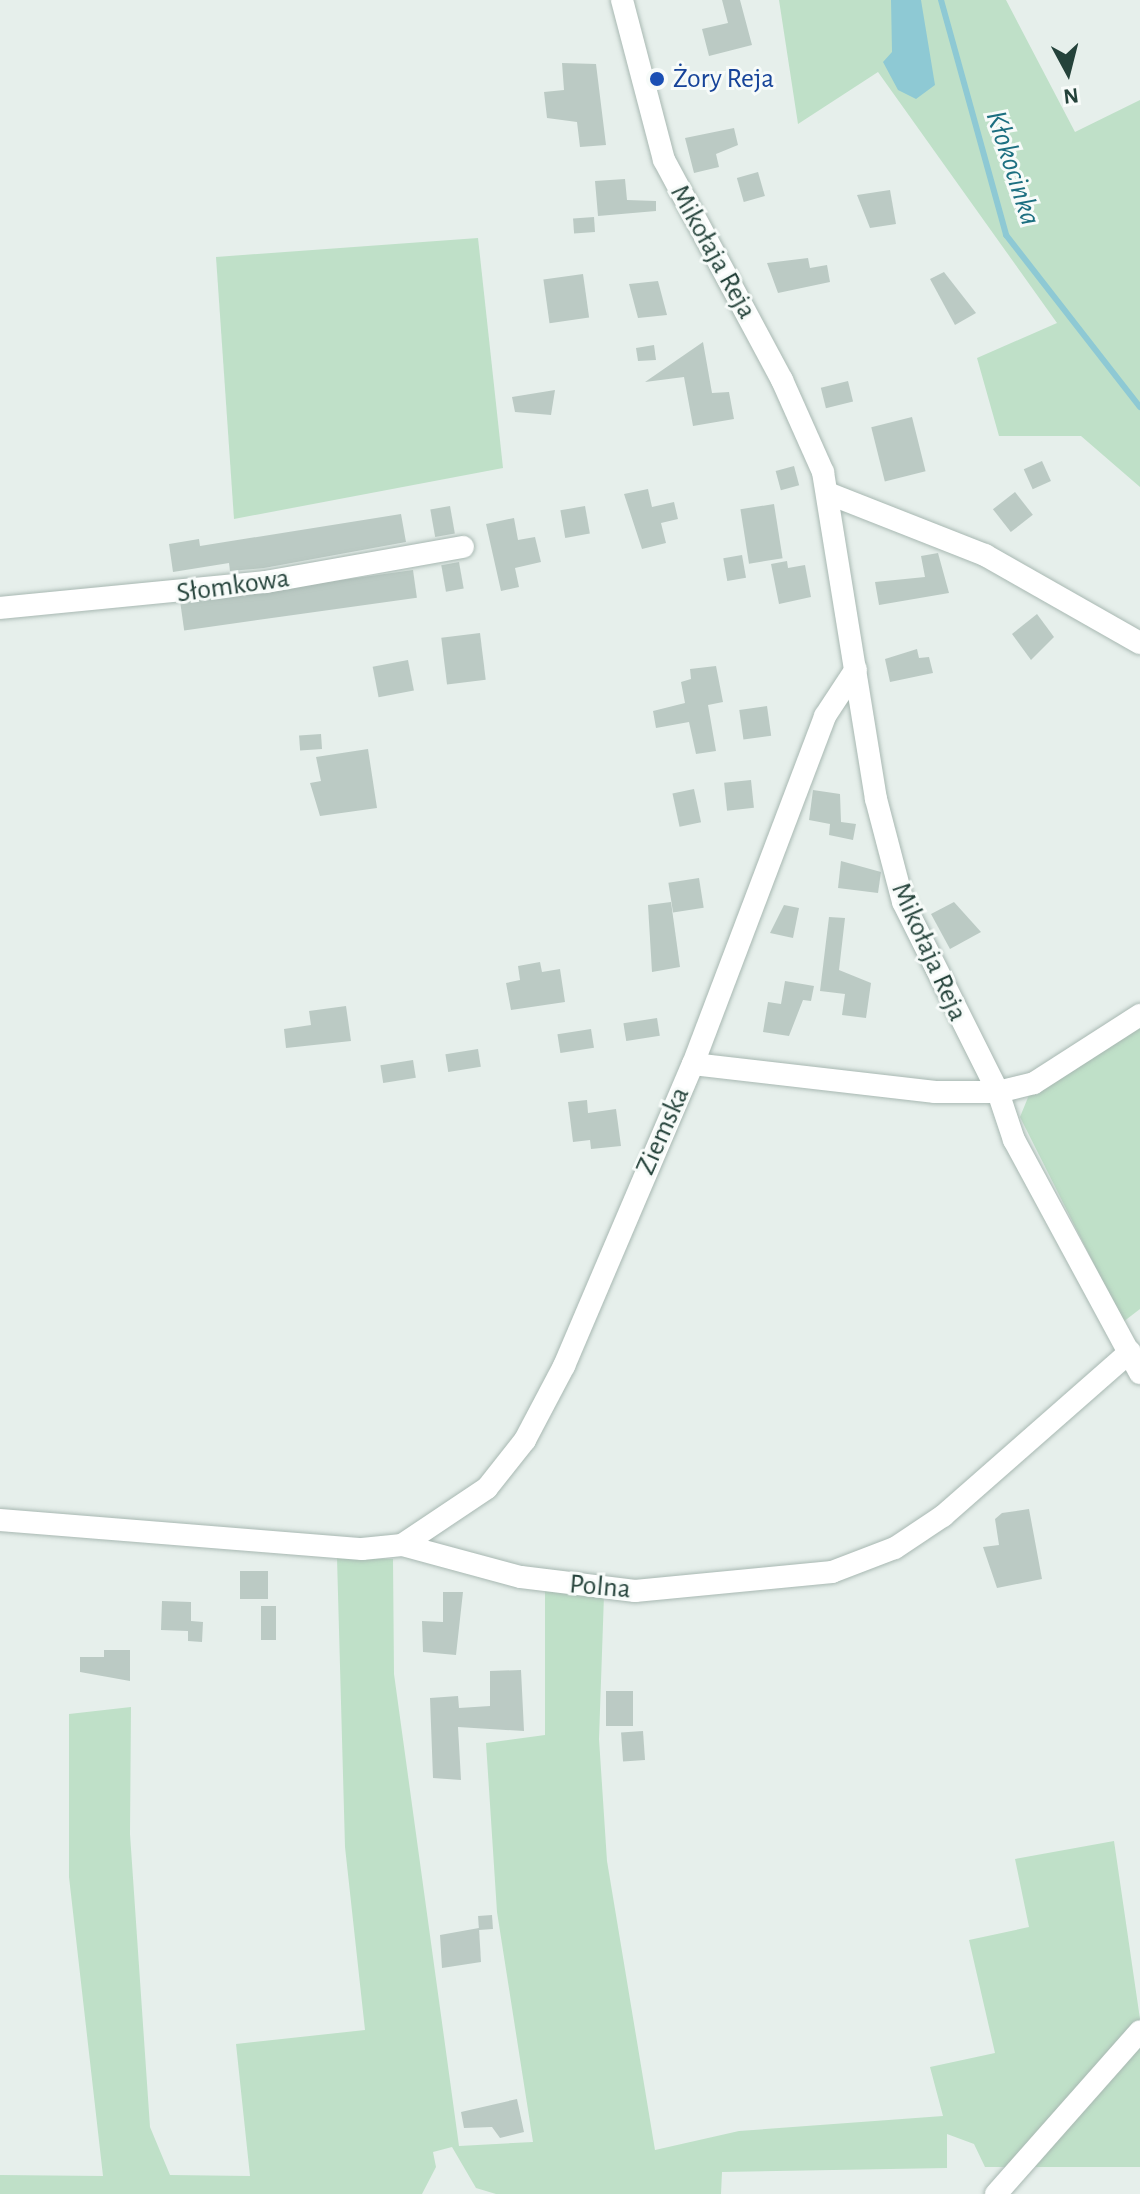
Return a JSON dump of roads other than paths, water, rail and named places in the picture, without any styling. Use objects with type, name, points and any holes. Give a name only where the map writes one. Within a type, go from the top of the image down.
[{"type":"street","name":"Mikołaja Reja","points":[[622,0],[664,160],[788,391],[830,494],[876,799],[903,902],[998,1092],[1014,1140],[1140,1373]]},
{"type":"street","points":[[830,494],[985,555],[1140,643]]},
{"type":"street","name":"Słomkowa","points":[[0,608],[236,586],[463,547]]},
{"type":"street","name":"Ziemska","points":[[402,1545],[487,1488],[525,1440],[693,1064],[825,716],[856,669]]},
{"type":"street","points":[[693,1064],[935,1092],[998,1092],[1034,1083],[1140,1015]]},
{"type":"street","name":"Polna","points":[[0,1520],[362,1549],[402,1545],[521,1577],[635,1591],[832,1572],[895,1548],[943,1516],[1130,1352]]},
{"type":"street","points":[[996,2194],[1140,2031]]},
{"type":"water","points":[[891,0],[921,0],[935,85],[916,99],[898,90],[883,62],[892,52]]},
{"type":"waterway","name":"Kłokocinka","points":[[941,0],[1006,235],[1140,407]]},
{"type":"place","name":"Żory Reja","points":[[657,79]]}]
